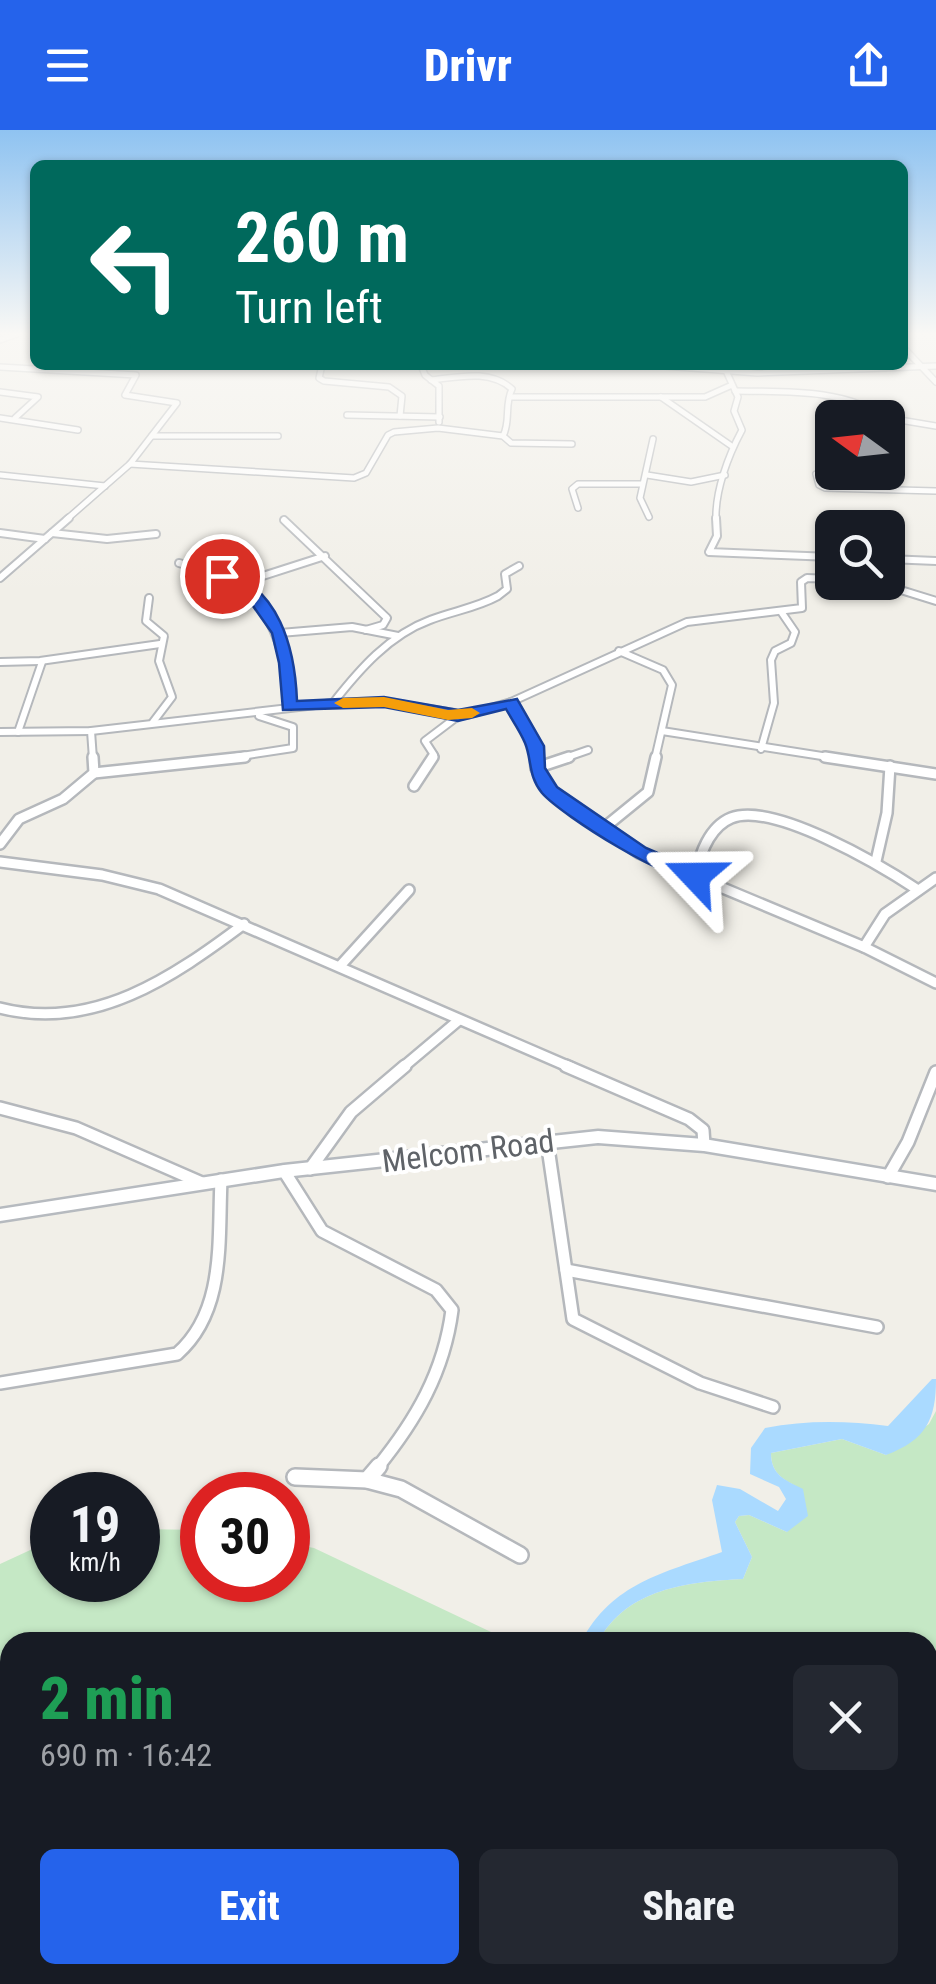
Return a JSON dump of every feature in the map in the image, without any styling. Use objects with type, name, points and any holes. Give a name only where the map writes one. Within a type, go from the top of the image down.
[{"type":"main road","name":"Melcom Road","points":[[0,1215],[284,1170],[598,1137],[704,1145],[936,1184]]},
{"type":"street","points":[[23,421],[78,430]]},
{"type":"street","points":[[0,578],[130,464],[164,421]]},
{"type":"street","points":[[438,428],[439,421]]},
{"type":"street","points":[[503,436],[507,421]]},
{"type":"street","points":[[695,421],[733,447]]},
{"type":"street","points":[[738,421],[742,430],[733,447],[716,506],[717,536],[710,552],[815,556]]},
{"type":"street","points":[[130,464],[232,470],[276,468],[354,478],[366,473],[390,433],[438,428],[503,436],[517,444],[572,444]]},
{"type":"street","points":[[152,436],[278,436]]},
{"type":"street","points":[[649,517],[640,498],[653,438]]},
{"type":"street","points":[[649,465],[660,476]]},
{"type":"street","points":[[0,475],[105,486]]},
{"type":"street","points":[[648,475],[691,482],[726,476]]},
{"type":"street","points":[[578,508],[572,489],[578,484],[641,484]]},
{"type":"street","points":[[899,490],[936,491]]},
{"type":"street","points":[[284,520],[387,618],[386,623],[366,630]]},
{"type":"street","points":[[0,532],[107,539],[156,534]]},
{"type":"street","points":[[179,563],[244,582],[325,556]]},
{"type":"street","points":[[905,560],[936,561]]},
{"type":"street","points":[[333,704],[341,689],[354,682],[398,636],[422,623],[480,608],[507,589],[504,574],[518,566]]},
{"type":"street","points":[[414,786],[434,755],[425,741],[458,716],[511,702],[688,622],[802,608],[801,582],[815,578]]},
{"type":"street","points":[[244,582],[280,633],[288,663],[289,706]]},
{"type":"street","points":[[905,591],[936,601]]},
{"type":"street","points":[[150,598],[146,622],[164,636],[159,662],[172,696],[153,722]]},
{"type":"street","points":[[761,749],[774,703],[771,660],[775,651],[791,642],[795,632],[782,613]]},
{"type":"street","points":[[280,633],[352,627],[398,636]]},
{"type":"street","points":[[0,662],[42,662],[92,650],[160,644]]},
{"type":"street","points":[[605,827],[648,792],[672,680],[652,664],[618,651]]},
{"type":"street","points":[[18,732],[42,662]]},
{"type":"street","points":[[0,732],[91,731],[254,714],[289,706],[384,702],[458,716]]},
{"type":"street","points":[[511,702],[535,746],[536,768],[550,791],[639,853],[864,947],[936,983]]},
{"type":"street","points":[[0,844],[19,820],[63,799],[94,772],[278,753],[292,748],[292,726],[254,714]]},
{"type":"street","points":[[91,731],[94,772]]},
{"type":"street","points":[[662,731],[936,774]]},
{"type":"street","points":[[536,768],[588,750]]},
{"type":"street","points":[[876,861],[887,812],[890,766]]},
{"type":"street","points":[[695,876],[704,844],[730,819],[740,816],[784,824],[876,861],[918,890]]},
{"type":"street","points":[[0,862],[133,881],[244,924],[689,1120],[703,1130],[704,1145]]},
{"type":"street","points":[[864,947],[871,927],[885,910],[936,878]]},
{"type":"street","points":[[340,966],[408,890]]},
{"type":"street","points":[[0,1022],[4,1010],[86,1012],[127,1001],[192,962],[244,924]]},
{"type":"street","points":[[310,1169],[352,1112],[459,1020]]},
{"type":"street","points":[[888,1177],[908,1142],[936,1072]]},
{"type":"street","points":[[0,1108],[76,1128],[202,1183]]},
{"type":"street","points":[[547,1141],[571,1315],[577,1322],[700,1383],[773,1406]]},
{"type":"street","points":[[284,1170],[322,1231],[436,1290],[452,1310],[442,1360],[427,1402],[366,1480]]},
{"type":"street","points":[[0,1384],[176,1354],[191,1345],[203,1328],[212,1302],[221,1180]]},
{"type":"street","points":[[566,1270],[878,1328]]},
{"type":"street","points":[[310,1478],[366,1480],[401,1489],[520,1554]]},
{"type":"green space","points":[[936,1411],[936,1632],[605,1632],[625,1610],[661,1591],[743,1579],[752,1557],[735,1522],[739,1516],[749,1515],[787,1532],[803,1490],[776,1472],[771,1453],[842,1439],[886,1455],[929,1424]]},
{"type":"green space","points":[[160,1529],[180,1530],[180,1602],[310,1602],[310,1547],[491,1632],[0,1632],[0,1564],[30,1550],[30,1602],[160,1602]]},
{"type":"water","points":[[936,1379],[934,1406],[926,1427],[900,1449],[886,1455],[842,1439],[771,1453],[776,1472],[803,1489],[808,1516],[787,1532],[749,1515],[739,1516],[735,1522],[752,1557],[743,1579],[661,1591],[625,1610],[605,1632],[588,1632],[624,1593],[660,1574],[722,1552],[712,1500],[717,1485],[740,1489],[778,1511],[786,1499],[779,1487],[750,1474],[751,1448],[765,1428],[826,1422],[888,1426]]},
{"type":"slow traffic","points":[[343,703],[384,702],[448,715],[472,713]]},
{"type":"route","points":[[222,576],[244,582],[280,633],[288,663],[289,706],[384,702],[458,716],[511,702],[535,746],[536,768],[550,791],[639,853],[695,876]]}]
